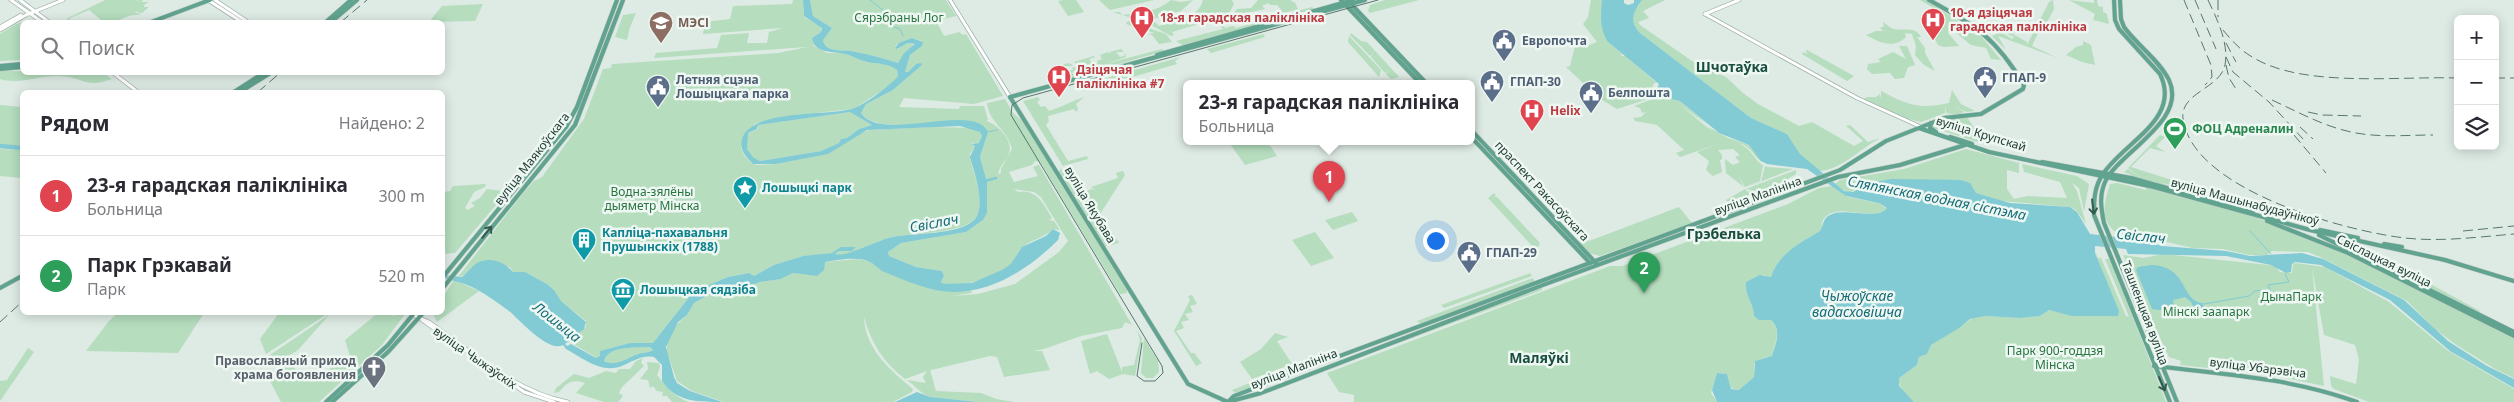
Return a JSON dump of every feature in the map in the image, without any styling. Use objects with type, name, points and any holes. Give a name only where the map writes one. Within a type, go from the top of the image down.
[{"type":"main road","points":[[156,20],[211,0]]},
{"type":"main road","points":[[162,20],[211,0]]},
{"type":"main road","points":[[328,20],[351,0]]},
{"type":"main road","points":[[333,20],[357,0]]},
{"type":"main road","name":"вуліца Маякоўскага","points":[[445,274],[569,122],[617,0]]},
{"type":"main road","name":"вуліца Маякоўскага","points":[[445,286],[575,125],[623,0]]},
{"type":"main road","points":[[1010,97],[1347,2],[1365,0]]},
{"type":"main road","points":[[1920,127],[1950,116],[1981,114],[2024,88],[2006,55],[1970,24],[1929,0]]},
{"type":"main road","points":[[2114,0],[2115,20],[2119,29],[2160,74],[2167,94],[2174,96]]},
{"type":"main road","points":[[2110,175],[2164,119],[2171,108],[2174,96],[2173,88],[2165,73],[2124,27],[2120,0]]},
{"type":"main road","points":[[1347,2],[1417,80]]},
{"type":"main road","points":[[1390,48],[1423,80]]},
{"type":"main road","points":[[0,67],[20,65]]},
{"type":"main road","points":[[237,90],[260,75]]},
{"type":"main road","points":[[243,90],[267,75]]},
{"type":"main road","name":"Ташкенцкая вуліца","points":[[2167,94],[2165,106],[2158,116],[2101,174],[2096,182],[2092,203],[2100,231],[2170,402]]},
{"type":"main road","name":"вуліца Якубава","points":[[1010,97],[1188,384],[1228,402]]},
{"type":"main road","points":[[1931,123],[1930,128],[1936,132]]},
{"type":"main road","points":[[1910,124],[1913,130]]},
{"type":"main road","name":"вуліца Крупскай","points":[[1920,127],[2026,159],[2101,174]]},
{"type":"main road","name":"вуліца Крупскай","points":[[1920,127],[1958,144]]},
{"type":"main road","name":"вуліца Малініна","points":[[1700,226],[1833,173],[1881,143],[1920,127]]},
{"type":"main road","name":"праспект Ракасоўскага","points":[[1475,134],[1594,264]]},
{"type":"main road","points":[[1954,138],[1958,144]]},
{"type":"main road","name":"праспект Ракасоўскага","points":[[1475,141],[1594,264]]},
{"type":"main road","name":"вуліца Малініна","points":[[1228,402],[1245,398],[1594,264],[1838,177],[1900,165],[1958,144],[1965,145]]},
{"type":"main road","name":"вуліца Крупскай","points":[[1965,145],[2076,171],[2101,174]]},
{"type":"main road","points":[[2118,167],[2120,174],[2131,178]]},
{"type":"main road","points":[[2076,171],[2090,176],[2096,182]]},
{"type":"main road","name":"вуліца Машынабудаўнікоў","points":[[2101,174],[2131,178],[2289,223],[2406,248],[2514,281]]},
{"type":"main road","name":"Ташкенцкая вуліца","points":[[2110,175],[2102,190],[2100,206],[2108,232],[2177,402]]},
{"type":"main road","name":"вуліца Машынабудаўнікоў","points":[[2110,175],[2310,230],[2444,260]]},
{"type":"main road","points":[[2155,187],[2174,190]]},
{"type":"main road","name":"Свіслацкая вуліца","points":[[2242,212],[2341,250],[2514,334]]},
{"type":"main road","name":"Свіслацкая вуліца","points":[[2289,223],[2310,230],[2355,252],[2514,334]]},
{"type":"main road","points":[[2355,252],[2350,244],[2358,241]]},
{"type":"main road","points":[[0,288],[20,279]]},
{"type":"main road","points":[[326,402],[384,349],[413,315]]},
{"type":"main road","points":[[332,402],[388,352],[422,315]]},
{"type":"main road","name":"вуліца Убарэвіча","points":[[2154,366],[2292,381],[2326,390],[2357,402]]},
{"type":"street","points":[[11,0],[39,20]]},
{"type":"street","points":[[20,0],[46,20]]},
{"type":"street","points":[[0,29],[29,12],[58,0]]},
{"type":"street","points":[[34,10],[63,0]]},
{"type":"street","points":[[211,0],[239,20]]},
{"type":"street","points":[[211,0],[245,20]]},
{"type":"street","name":"вуліца Якубава","points":[[950,0],[1010,97]]},
{"type":"street","name":"вуліца Крупскай","points":[[1739,0],[1705,14],[1859,100],[1920,127]]},
{"type":"street","points":[[116,75],[135,90]]},
{"type":"street","name":"вуліца Крупскай","points":[[1859,100],[1920,127]]},
{"type":"street","points":[[416,315],[420,318]]},
{"type":"street","name":"вуліца Чыжэўскіх","points":[[420,318],[524,392],[554,402]]},
{"type":"street","name":"вуліца Чыжэўскіх","points":[[420,318],[430,322],[527,390],[546,398],[568,402]]},
{"type":"green space","points":[[105,0],[136,0],[140,3],[137,0],[143,0],[141,2],[149,2],[144,7],[149,7],[142,13],[134,12],[141,14],[119,20],[102,20],[89,10],[67,20]]},
{"type":"green space","name":"Водна-зялёны дыяметр Мінска","points":[[793,0],[803,0],[804,17],[821,26],[821,32],[812,38],[814,46],[827,53],[842,53],[866,62],[890,65],[897,70],[898,76],[891,85],[853,109],[787,116],[755,124],[744,135],[741,148],[744,155],[751,163],[757,165],[776,164],[826,154],[858,134],[870,130],[932,127],[974,128],[982,136],[979,143],[972,143],[975,146],[970,154],[978,185],[980,202],[976,217],[970,223],[950,230],[892,237],[846,254],[835,255],[839,251],[852,251],[856,247],[841,247],[835,252],[803,256],[774,265],[754,276],[749,273],[728,277],[694,291],[653,343],[630,343],[600,351],[600,356],[597,358],[568,341],[586,327],[586,321],[561,301],[554,290],[547,284],[525,272],[513,272],[510,267],[490,262],[480,263],[464,275],[458,277],[524,192],[534,181],[542,177],[584,119],[603,69],[611,68],[612,64],[778,53],[807,47],[654,58],[656,53],[717,48],[721,35],[749,33],[747,43],[767,43],[769,32],[783,28],[703,34],[705,22],[730,19],[733,6],[792,4]]},
{"type":"green space","name":"Сярэбраны Лог","points":[[810,0],[946,0],[956,16],[936,21],[944,36],[959,32],[963,35],[966,34],[1003,96],[974,104],[904,98],[899,107],[959,109],[960,106],[984,106],[988,120],[986,121],[995,125],[1007,138],[1010,148],[1008,157],[1012,149],[1010,142],[991,116],[987,103],[1005,99],[1013,113],[1024,122],[1126,286],[1127,293],[1120,294],[1040,162],[1035,161],[1032,165],[1009,172],[1014,182],[1038,176],[1033,167],[1039,165],[1132,325],[1125,322],[1122,328],[1081,336],[1033,351],[1042,351],[1050,370],[1004,377],[997,357],[990,356],[930,370],[936,391],[981,393],[996,399],[1014,402],[978,402],[927,396],[907,380],[926,383],[923,377],[927,371],[905,379],[897,373],[879,352],[870,335],[864,317],[865,329],[880,358],[913,389],[912,392],[893,402],[724,402],[692,391],[677,381],[667,352],[667,342],[674,327],[687,315],[694,303],[714,292],[737,290],[760,282],[781,279],[793,273],[811,275],[825,262],[857,259],[869,261],[882,270],[929,289],[945,291],[970,290],[972,293],[951,296],[978,294],[1015,284],[1059,252],[1068,241],[1041,197],[1034,192],[1014,189],[1018,192],[1030,192],[1039,198],[1052,218],[1049,220],[1054,221],[1060,230],[1053,229],[1027,244],[1019,251],[1012,264],[1006,269],[978,281],[948,285],[941,283],[944,276],[942,271],[916,267],[889,256],[888,252],[901,243],[966,232],[983,220],[987,213],[987,182],[980,157],[988,132],[976,123],[964,121],[894,125],[869,120],[861,113],[866,104],[893,90],[922,65],[916,64],[908,72],[905,72],[910,55],[922,46],[922,41],[912,38],[896,45],[895,47],[898,49],[908,43],[915,45],[905,52],[898,63],[857,52],[831,49],[826,46],[823,40],[832,28],[813,16]],"holes":[[[1005,161],[1001,173],[998,174]]]},
{"type":"green space","points":[[1076,0],[1084,12],[1068,16],[1058,1]]},
{"type":"green space","points":[[1099,0],[1154,0],[1110,10]]},
{"type":"green space","points":[[1171,0],[1181,2],[1193,0],[1181,11],[1146,21],[1147,23],[1122,15],[1141,13],[1160,7]]},
{"type":"green space","points":[[1203,0],[1232,0],[1234,4],[1227,17],[1219,17],[1225,28],[1233,26],[1236,28],[1312,7],[1314,9],[1184,46],[1176,41],[1223,29],[1215,19],[1172,32],[1174,35],[1171,36],[1151,25],[1155,22],[1159,26],[1185,19],[1196,12]]},
{"type":"green space","points":[[1258,0],[1290,0],[1295,3],[1298,9],[1281,14],[1282,11],[1277,5],[1270,5],[1268,3],[1262,6],[1265,9],[1237,15],[1233,22],[1230,18],[1237,9],[1251,8]]},
{"type":"green space","points":[[1385,0],[1419,0],[1370,13],[1368,11],[1370,5]]},
{"type":"green space","points":[[1591,0],[1602,0],[1608,42],[1622,54],[1621,56],[1625,56],[1657,83],[1654,83],[1652,89],[1654,97],[1617,109],[1599,98],[1566,67],[1570,66],[1575,46],[1580,46],[1579,43],[1584,41],[1587,46],[1597,42],[1583,24],[1588,17]]},
{"type":"green space","points":[[1642,0],[1665,0],[1643,11],[1649,18],[1638,22],[1640,25],[1695,63],[1726,77],[1758,104],[1799,126],[1812,122],[1854,146],[1863,141],[1846,126],[1850,125],[1868,142],[1880,138],[1843,163],[1827,170],[1819,171],[1800,154],[1787,134],[1751,118],[1640,33],[1633,21],[1636,9]]},
{"type":"green space","points":[[1920,0],[1926,0],[1974,31],[1976,29],[1981,34],[1977,32],[1974,34],[1981,36],[2001,60],[1991,59],[1986,48],[1971,45],[1954,31],[1948,33],[1959,46],[1944,47],[1938,45],[1932,33],[1926,28],[1933,23],[1920,18],[1926,10],[1937,10]]},
{"type":"green space","points":[[2053,0],[2054,9],[2043,30],[2038,29],[2036,31],[2041,32],[2038,33],[2032,46],[2058,58],[1998,36],[2006,50],[1992,36],[2001,32],[2012,39],[2014,37],[2003,32],[2014,27],[2016,32],[2013,34],[2027,42],[2027,45],[2049,2]]},
{"type":"green space","points":[[2069,0],[2094,3],[2094,0],[2097,0],[2098,6],[2103,7],[2103,12],[2107,14],[2109,24],[2093,20],[2095,14]]},
{"type":"green space","points":[[483,4],[475,21],[431,20],[442,6]]},
{"type":"green space","points":[[636,13],[627,40],[615,37],[623,15]]},
{"type":"green space","points":[[1128,21],[1166,34],[1172,42],[1159,44],[1152,35],[1148,34],[1155,33],[1126,24]]},
{"type":"green space","points":[[1883,22],[1894,29],[1916,31],[1921,37],[1917,37],[1925,48],[1925,53],[1935,71],[1924,65],[1915,55],[1916,46],[1912,34],[1905,33],[1906,37],[1892,44],[1887,44],[1866,35],[1876,31],[1883,31],[1880,28],[1884,26]]},
{"type":"green space","points":[[20,23],[20,60],[0,61],[0,34]]},
{"type":"green space","points":[[1351,33],[1361,41],[1367,42],[1399,77],[1391,79],[1386,74],[1388,70],[1385,73],[1371,57],[1372,54],[1370,56],[1350,35]]},
{"type":"green space","points":[[1263,34],[1265,37],[1211,53],[1207,49]]},
{"type":"green space","points":[[1349,36],[1381,70],[1379,77],[1348,42]]},
{"type":"green space","points":[[2083,41],[2091,45],[2095,65],[2066,55],[2076,47],[2083,45]]},
{"type":"green space","points":[[1899,46],[1907,46],[1915,65],[1908,67],[1904,78],[1895,79],[1890,73],[1872,74],[1867,69],[1868,64],[1881,62],[1878,59],[1893,52],[1906,59]]},
{"type":"green space","points":[[1121,49],[1124,52],[1116,52],[1120,57],[1124,56],[1125,53],[1126,57],[1105,64],[1162,49],[1164,51],[1070,78],[1066,75],[1104,65],[1066,74],[1062,66],[1070,64],[1073,66],[1064,66],[1068,71],[1073,70],[1072,68],[1078,66],[1074,62],[1094,56],[1089,59],[1093,65],[1102,59],[1100,55],[1108,52],[1111,54],[1110,52]]},
{"type":"green space","points":[[1806,50],[1854,76],[1847,81],[1802,54],[1803,52],[1807,54]]},
{"type":"green space","points":[[1181,57],[1175,61],[1177,64],[1084,91],[1082,89],[1093,86],[1092,82]]},
{"type":"green space","points":[[20,67],[10,71],[20,71],[20,75],[106,75],[112,79],[90,83],[59,76],[7,81],[0,79],[0,70]]},
{"type":"green space","points":[[1952,90],[1961,104],[1975,111],[1967,112],[1953,106],[1965,112],[1960,113],[1968,114],[1949,114],[1924,124],[1950,113],[1946,113],[1945,105],[1945,113],[1921,122],[1908,119],[1911,121],[1862,100],[1867,97],[1876,97],[1880,94],[1881,99],[1881,91],[1915,105],[1939,105],[1949,103]]},
{"type":"green space","points":[[1038,97],[1040,100],[1037,102],[1041,107],[1045,106],[1049,111],[1084,97],[1076,104],[1078,109],[1076,112],[1074,109],[1048,116],[1049,121],[1046,125],[1068,161],[1087,156],[1088,159],[1063,166],[1023,101]]},
{"type":"green space","points":[[1660,97],[1680,101],[1708,125],[1680,105],[1714,133],[1708,127],[1728,138],[1749,145],[1763,162],[1750,149],[1738,143],[1747,148],[1757,161],[1763,165],[1760,181],[1745,187],[1737,173],[1744,187],[1726,173],[1725,159],[1733,165],[1740,162],[1735,157],[1740,155],[1733,149],[1718,150],[1722,155],[1720,160],[1722,172],[1713,176],[1706,170],[1709,161],[1697,152],[1721,143],[1680,157],[1676,153],[1684,150],[1657,125],[1635,121],[1633,118],[1641,117],[1646,112],[1642,113],[1640,108],[1634,106],[1655,98],[1659,100]]},
{"type":"green space","points":[[0,105],[20,107],[20,146],[0,144]]},
{"type":"green space","name":"Лошыцкі парк","points":[[850,112],[872,125],[859,129],[847,138],[841,139],[839,143],[821,151],[760,161],[755,159],[747,149],[747,134],[758,129],[758,125]]},
{"type":"green space","points":[[1949,117],[1967,117],[1984,144],[1931,127]]},
{"type":"green space","points":[[2160,135],[2168,138],[2165,137],[2156,146],[2165,152],[2150,148],[2131,167],[2175,181],[2178,187],[2159,182],[2179,189],[2123,174],[2134,176],[2124,172],[2128,169],[2142,178],[2128,168]]},
{"type":"green space","points":[[1231,145],[1270,145],[1277,156],[1245,165]]},
{"type":"green space","points":[[0,149],[20,150],[20,178],[0,176]]},
{"type":"green space","points":[[1966,149],[2019,163],[2019,173],[2007,170],[2007,189],[2014,199],[2028,196],[2067,198],[2060,182],[2024,172],[2022,164],[2077,176],[2089,184],[2084,212],[2079,188],[2072,183],[2077,191],[2086,224],[2076,210],[2070,207],[2002,201],[1976,193],[1962,180],[1889,180],[1867,183],[1851,192],[1843,190],[1835,184],[1840,180],[1904,169]]},
{"type":"green space","points":[[1765,166],[1793,169],[1761,181]]},
{"type":"green space","points":[[1061,168],[1109,246],[1105,246],[1059,172]]},
{"type":"green space","points":[[1066,168],[1069,175],[1083,192],[1092,189],[1097,191],[1091,187],[1118,178],[1116,173],[1123,171],[1125,175],[1100,214],[1119,243],[1111,245],[1064,169]]},
{"type":"green space","points":[[1796,170],[1796,174],[1770,188],[1753,191],[1755,193],[1729,203],[1726,200],[1745,189],[1748,192],[1752,190],[1746,189]]},
{"type":"green space","points":[[2117,183],[2146,190],[2146,187],[2168,192],[2256,218],[2299,233],[2369,264],[2514,339],[2514,378],[2495,369],[2455,344],[2435,329],[2407,301],[2308,252],[2272,251],[2267,255],[2249,255],[2223,249],[2192,248],[2163,241],[2149,241],[2114,231],[2106,220],[2104,209],[2110,184]]},
{"type":"green space","points":[[486,184],[485,187],[474,192],[465,208],[468,210],[475,206],[471,203],[480,198],[487,189],[503,191],[507,189],[507,192],[455,253],[445,254],[445,192],[450,191],[453,186]]},
{"type":"green space","points":[[1832,186],[1848,197],[1879,203],[1887,209],[1880,213],[1872,214],[1845,211],[1829,214],[1823,220],[1820,231],[1798,244],[1779,261],[1771,277],[1763,275],[1746,282],[1746,291],[1754,316],[1762,320],[1771,320],[1776,328],[1776,341],[1772,356],[1757,360],[1754,364],[1754,377],[1739,390],[1731,388],[1727,374],[1717,373],[1711,393],[1717,402],[1354,402],[1354,395],[1339,392],[1327,373],[1610,266],[1622,266],[1788,204],[1819,188]]},
{"type":"green space","points":[[1494,193],[1496,196],[1494,197],[1497,197],[1540,243],[1538,247],[1534,248],[1488,198]]},
{"type":"green space","points":[[1679,207],[1692,223],[1600,256],[1589,253],[1575,238],[1583,243],[1578,236],[1586,242],[1586,239],[1589,241]]},
{"type":"green space","points":[[1352,212],[1358,221],[1333,230],[1325,220]]},
{"type":"green space","points":[[1315,232],[1334,258],[1311,266],[1292,240]]},
{"type":"green space","name":"Парк 900-годдзя Мінска","points":[[2094,249],[2098,258],[2101,258],[2126,316],[2129,317],[2105,259],[2110,259],[2166,402],[1914,402],[1903,391],[1899,378],[1917,365],[1919,357],[1927,354],[1931,345],[1973,318],[1985,316],[2020,318],[2040,316],[2049,310],[2076,316],[2118,316]]},
{"type":"green space","points":[[2163,254],[2269,265],[2275,266],[2280,272],[2292,273],[2293,264],[2295,263],[2325,267],[2389,302],[2447,350],[2514,389],[2514,402],[2369,402],[2334,389],[2331,386],[2330,376],[2356,384],[2359,360],[2355,345],[2324,335],[2312,268],[2324,386],[2272,375],[2270,371],[2216,365],[2217,369],[2180,365],[2181,361],[2169,357],[2123,255],[2144,258]]},
{"type":"green space","points":[[2395,266],[2421,273],[2421,279],[2480,311],[2395,271]]},
{"type":"green space","points":[[1530,273],[1532,276],[1444,308],[1441,305]]},
{"type":"green space","points":[[1533,278],[1535,282],[1421,324],[1417,321]]},
{"type":"green space","points":[[454,280],[479,291],[437,322],[434,315],[445,315],[445,294]]},
{"type":"green space","points":[[1542,288],[1542,290],[1393,345],[1397,343]]},
{"type":"green space","points":[[1192,295],[1197,304],[1190,306],[1193,312],[1185,314],[1189,320],[1181,322],[1184,328],[1176,331],[1191,353],[1194,353],[1202,363],[1196,366],[1174,331],[1190,300],[1188,296]]},
{"type":"green space","points":[[116,315],[203,315],[178,353],[86,351]]},
{"type":"green space","points":[[278,315],[325,315],[266,354],[260,339]]},
{"type":"green space","points":[[329,315],[298,350],[273,365],[267,361],[270,355]]},
{"type":"green space","points":[[376,315],[404,315],[382,345],[319,402],[281,402],[269,379],[285,360],[310,381],[350,356],[345,340]]},
{"type":"green space","points":[[1137,330],[1142,339],[1135,376],[1123,374],[1109,379],[1097,371],[1090,374],[1081,341],[1107,334],[1122,372],[1122,367],[1134,365],[1140,340]]},
{"type":"green space","points":[[1275,333],[1288,337],[1277,341],[1292,364],[1252,379],[1240,362],[1261,349]]},
{"type":"green space","points":[[1144,338],[1158,361],[1159,372],[1153,378],[1146,378],[1141,373]]},
{"type":"green space","points":[[650,347],[653,350],[621,361],[609,363],[604,361],[611,352],[617,350]]},
{"type":"green space","points":[[28,348],[34,352],[0,401],[0,381],[7,380]]},
{"type":"green space","points":[[643,358],[641,363],[644,366],[622,387],[619,393],[623,396],[618,402],[604,402],[576,393],[585,383],[576,381],[570,382],[559,392],[554,393],[556,388],[574,374],[589,378],[606,371],[616,373],[619,369],[630,369],[636,361]]},
{"type":"green space","points":[[647,362],[659,363],[660,367],[657,375],[671,391],[688,402],[672,402],[667,396],[662,396],[663,392],[657,391],[653,386],[650,388],[648,380],[640,379],[648,369]]},
{"type":"green space","points":[[1299,364],[1302,368],[1235,393],[1232,390]]},
{"type":"water","points":[[803,0],[810,0],[813,16],[832,28],[823,40],[826,46],[833,50],[857,52],[898,63],[904,53],[915,44],[908,43],[897,49],[895,48],[899,43],[912,38],[923,42],[922,46],[910,55],[905,72],[908,72],[916,64],[921,63],[922,65],[893,90],[866,104],[861,113],[872,121],[888,125],[965,120],[979,124],[988,132],[980,157],[987,182],[987,213],[983,220],[966,232],[901,243],[888,252],[889,256],[916,267],[942,271],[944,276],[941,282],[944,284],[972,283],[1011,264],[1022,247],[1046,236],[1053,229],[1060,233],[1058,240],[1029,265],[1013,275],[978,289],[959,292],[940,291],[916,284],[882,271],[866,260],[854,259],[825,262],[824,270],[817,276],[793,273],[781,279],[760,282],[737,290],[712,293],[694,303],[687,315],[678,322],[666,347],[677,383],[690,391],[722,402],[696,401],[674,393],[662,381],[662,365],[654,357],[643,357],[616,368],[601,367],[587,361],[566,349],[563,345],[557,346],[542,340],[509,311],[480,291],[445,279],[445,275],[462,277],[477,263],[487,260],[502,263],[513,272],[525,272],[547,284],[554,290],[561,301],[586,322],[584,329],[565,344],[567,346],[571,344],[596,358],[600,356],[600,351],[630,343],[653,343],[694,291],[728,277],[749,273],[754,276],[774,265],[803,256],[832,253],[841,247],[856,247],[852,251],[839,251],[835,254],[840,255],[854,251],[892,237],[947,231],[967,225],[974,220],[978,214],[980,198],[970,157],[975,146],[971,144],[979,143],[982,136],[980,132],[960,126],[867,130],[828,154],[776,164],[753,164],[748,159],[742,150],[741,143],[748,129],[774,118],[852,109],[876,95],[898,76],[897,70],[890,66],[867,62],[816,47],[812,38],[821,32],[822,28],[804,16]],"holes":[[[850,112],[872,125],[859,129],[847,138],[841,139],[839,143],[821,151],[760,161],[754,158],[747,149],[748,133],[757,129],[758,125]],[[650,347],[653,350],[613,363],[604,361],[611,352],[624,348]]]},
{"type":"water","name":"Чыжоўскае вадасховішча","points":[[1602,0],[1624,0],[1624,3],[1628,5],[1634,3],[1634,0],[1642,0],[1636,9],[1633,21],[1640,33],[1751,118],[1787,134],[1800,154],[1844,191],[1853,192],[1867,183],[1892,179],[1961,180],[1970,183],[1976,193],[2010,203],[2070,207],[2077,212],[2090,234],[2126,238],[2125,235],[2128,235],[2162,246],[2226,251],[2250,256],[2302,253],[2323,259],[2404,300],[2448,341],[2487,366],[2514,379],[2514,388],[2450,351],[2390,300],[2321,265],[2295,262],[2292,264],[2291,272],[2286,273],[2271,265],[2226,256],[2128,254],[2126,249],[2095,246],[2095,253],[2119,311],[2118,316],[2072,316],[2049,310],[2040,316],[2020,318],[1985,316],[1970,319],[1931,345],[1927,354],[1919,357],[1917,365],[1899,378],[1899,386],[1914,402],[1717,402],[1712,390],[1717,373],[1727,374],[1731,389],[1739,390],[1754,377],[1755,361],[1772,356],[1776,342],[1777,332],[1771,320],[1759,320],[1754,316],[1746,291],[1746,282],[1760,275],[1771,277],[1779,261],[1798,244],[1820,231],[1824,220],[1830,215],[1843,212],[1869,214],[1883,212],[1887,208],[1879,203],[1846,196],[1807,169],[1767,164],[1761,161],[1749,145],[1719,133],[1680,101],[1661,97],[1656,91],[1659,84],[1608,42],[1602,27]]},
{"type":"water","points":[[2152,265],[2164,267],[2178,277],[2191,296],[2196,301],[2203,303],[2204,310],[2195,309],[2185,297],[2173,300],[2175,310],[2152,309],[2136,270],[2138,267]]},
{"type":"water","points":[[917,392],[930,397],[978,402],[895,402]]},
{"type":"waterway","points":[[870,0],[887,13],[891,26],[900,29],[903,36]]},
{"type":"waterway","points":[[988,132],[997,130]]},
{"type":"waterway","name":"Лошыца","points":[[0,146],[20,148]]},
{"type":"waterway","points":[[985,181],[996,178]]},
{"type":"waterway","points":[[2250,231],[2271,254]]},
{"type":"waterway","points":[[2204,304],[2249,296],[2255,291],[2264,290],[2272,294],[2268,285],[2289,282],[2285,274]]},
{"type":"tram line","points":[[1142,343],[1137,376],[1144,381],[1155,381],[1163,373],[1162,366],[1011,115],[1012,105],[1023,98],[1378,0]]},
{"type":"railway","points":[[343,20],[367,0]]},
{"type":"railway","points":[[2184,0],[2211,65],[2212,77],[2205,85]]},
{"type":"railway","points":[[2195,0],[2216,49]]},
{"type":"railway","points":[[2208,0],[2224,40],[2226,57]]},
{"type":"railway","points":[[2218,0],[2218,17]]},
{"type":"railway","points":[[2223,30],[2237,46],[2254,58],[2299,74],[2353,78],[2454,78]]},
{"type":"railway","points":[[2226,43],[2236,62]]},
{"type":"railway","points":[[2226,57],[2233,72],[2269,102],[2303,139]]},
{"type":"railway","points":[[2226,57],[2222,73],[2188,103],[2184,110],[2183,119],[2193,144],[2213,167],[2242,186],[2275,203],[2311,216],[2379,234],[2405,238],[2432,239],[2460,239],[2514,234]]},
{"type":"railway","points":[[2226,65],[2229,78],[2236,89]]},
{"type":"railway","points":[[260,90],[278,75]]},
{"type":"railway","points":[[2499,78],[2514,78]]},
{"type":"railway","points":[[2272,100],[2301,114],[2351,132],[2382,136],[2433,135]]},
{"type":"railway","points":[[2308,112],[2322,115],[2361,116]]},
{"type":"railway","points":[[2300,127],[2313,139]]},
{"type":"railway","points":[[2294,135],[2326,173]]},
{"type":"railway","points":[[2463,231],[2514,226]]},
{"type":"railway","points":[[0,322],[20,304]]},
{"type":"place","name":"18-я гарадская паліклініка","points":[[1142,39]]},
{"type":"place","name":"10-я дзіцячая гарадская паліклініка","points":[[1933,41]]},
{"type":"place","name":"МЭСІ","points":[[661,44]]},
{"type":"place","name":"Европочта","points":[[1504,62]]},
{"type":"place","name":"Дзіцячая паліклініка #7","points":[[1059,98]]},
{"type":"place","name":"ГПАП-9","points":[[1985,99]]},
{"type":"place","name":"ГПАП-30","points":[[1492,103]]},
{"type":"place","name":"Летняя сцэна Лошыцкага парка","points":[[658,108]]},
{"type":"place","name":"Белпошта","points":[[1591,114]]},
{"type":"place","name":"Helix","points":[[1532,132]]},
{"type":"place","name":"ФОЦ Адреналин","points":[[2175,150]]},
{"type":"place","name":"23-я гарадская паліклініка","points":[[1329,202]]},
{"type":"place","name":"Лошыцкі парк","points":[[745,209]]},
{"type":"place","name":"Капліца-пахавальня Прушынскіх (1788)","points":[[584,261]]},
{"type":"place","name":"ГПАП-29","points":[[1469,274]]},
{"type":"place","name":"Парк Грэкавай","points":[[1644,293]]},
{"type":"place","name":"Лошыцкая сядзіба","points":[[623,311]]},
{"type":"place","name":"Православный приход храма богоявления","points":[[374,389]]},
{"type":"district","name":"Шчотаўка","points":[[1732,67]]},
{"type":"district","name":"Грэбелька","points":[[1724,234]]},
{"type":"district","name":"Маляўкі","points":[[1539,358]]},
{"type":"water label","name":"Сляпянская водная сістэма","points":[[1937,198]]},
{"type":"water label","name":"Свіслач","points":[[934,223]]},
{"type":"water label","name":"Свіслач","points":[[2141,236]]},
{"type":"park label","name":"ДынаПарк","points":[[2291,297]]},
{"type":"park label","name":"Мінскі заапарк","points":[[2206,312]]}]
